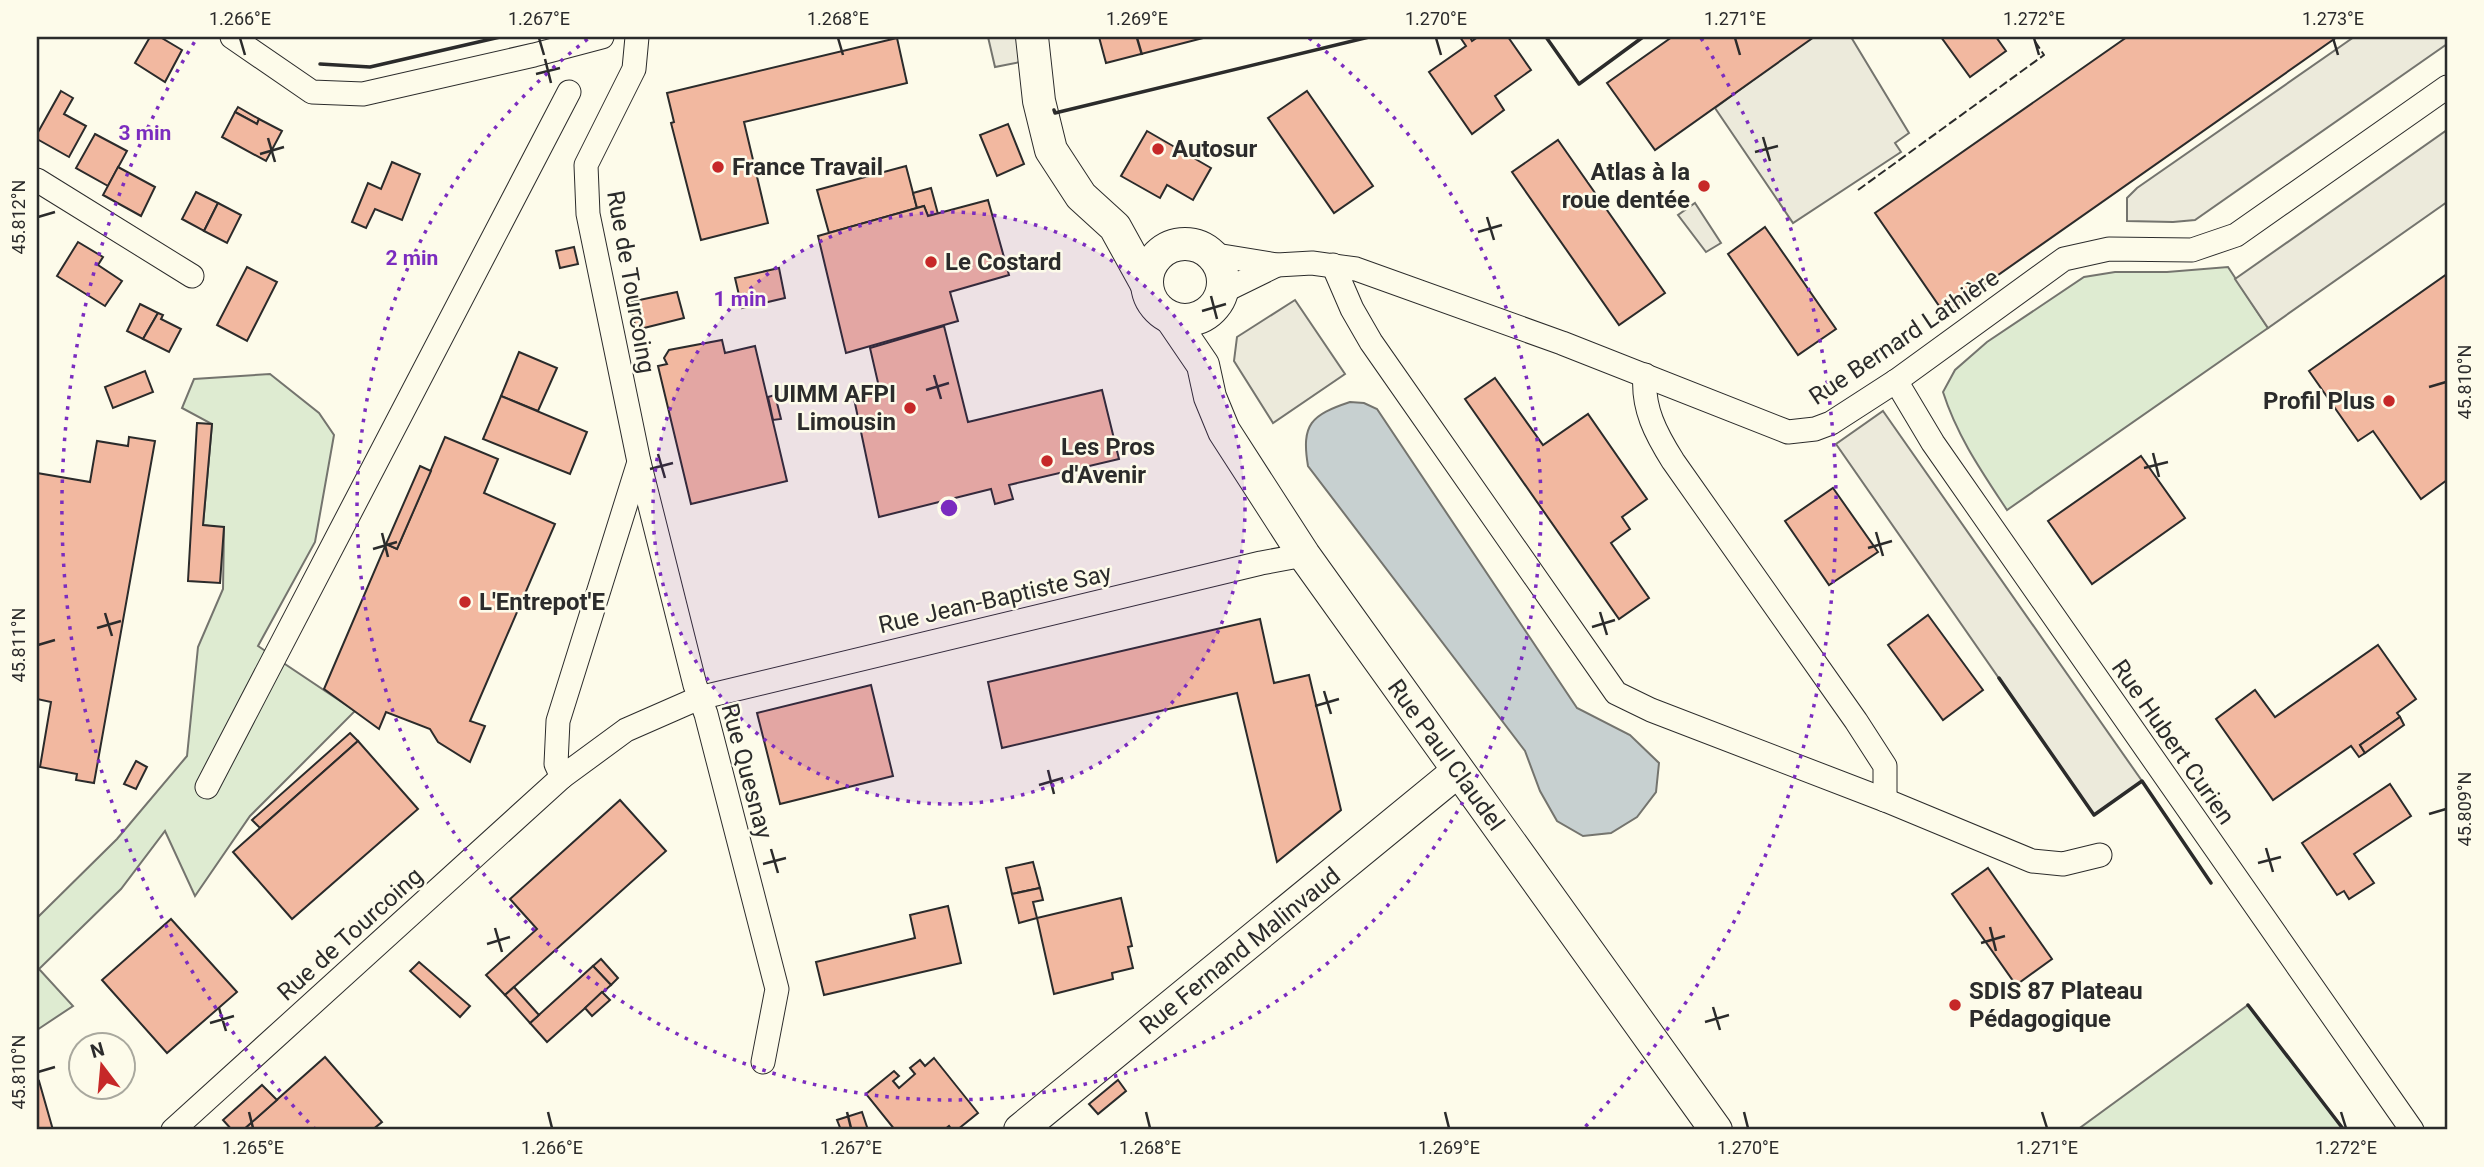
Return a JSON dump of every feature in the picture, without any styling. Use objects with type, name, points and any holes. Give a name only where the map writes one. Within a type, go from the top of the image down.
[{"type":"street","points":[[232,37],[312,92],[363,94],[534,55],[592,38]]},
{"type":"street","name":"Rue de Tourcoing","points":[[173,1130],[562,777],[626,730],[699,698],[639,462],[588,214],[586,165],[634,69],[637,37]]},
{"type":"street","points":[[1032,37],[1039,101],[1051,150],[1081,196],[1115,227],[1147,285],[1153,303],[1171,318],[1193,320],[1217,300],[1223,278],[1219,265],[1210,254],[1193,246],[1174,246],[1115,227]]},
{"type":"street","name":"Rue Bernard Lathière","points":[[1210,254],[1277,265],[1312,263],[1356,269],[1645,375],[1788,432],[1815,429],[1831,423],[1896,381],[2064,259],[2109,249],[2192,250],[2236,235],[2447,87]]},
{"type":"street","points":[[207,787],[569,92]]},
{"type":"street","points":[[37,180],[192,276]]},
{"type":"street","points":[[1147,285],[1154,261],[1174,246]]},
{"type":"street","name":"Rue Bernard Lathière","points":[[1217,300],[1277,265]]},
{"type":"street","points":[[1333,265],[1352,309],[1371,342],[1616,693],[1651,710],[1885,800],[2032,861],[2063,864],[2100,855]]},
{"type":"street","name":"Rue Paul Claudel","points":[[1203,365],[1217,300]]},
{"type":"street","name":"Rue Paul Claudel","points":[[1171,318],[1203,365],[1210,397],[1224,431],[1304,555],[1716,1130]]},
{"type":"street","points":[[1645,375],[1644,392],[1653,429],[1857,720],[1885,766],[1885,800]]},
{"type":"street","name":"Rue Hubert Curien","points":[[1896,381],[1933,443],[2412,1130]]},
{"type":"street","name":"Rue de Tourcoing","points":[[562,777],[556,764],[558,721],[639,462]]},
{"type":"street","name":"Rue Jean-Baptiste Say","points":[[699,698],[1247,566],[1304,555]]},
{"type":"street","name":"Rue Quesnay","points":[[699,698],[706,714],[777,989],[763,1062]]},
{"type":"street","name":"Rue Fernand Malinvaud","points":[[1020,1130],[1458,771]]},
{"type":"green space","points":[[2228,267],[2268,328],[2007,510],[1955,424],[1943,392],[1955,370],[1987,342],[2084,277],[2115,272],[2167,272]]},
{"type":"green space","points":[[270,374],[319,413],[334,435],[315,542],[258,646],[355,711],[250,816],[195,896],[165,831],[121,889],[39,969],[73,1006],[37,1030],[37,918],[117,839],[187,756],[198,647],[223,589],[224,528],[203,525],[212,424],[182,408],[194,379]]},
{"type":"green space","points":[[2248,1005],[2344,1130],[2077,1130]]},
{"type":"shaded area","points":[[988,37],[1017,37],[1020,62],[995,67]]},
{"type":"shaded area","points":[[1811,37],[1851,37],[1909,133],[1895,143],[1901,152],[1793,223],[1715,108]]},
{"type":"shaded area","points":[[2354,37],[2447,37],[2447,44],[2195,220],[2127,221],[2127,198],[2137,188]]},
{"type":"shaded area","points":[[2447,130],[2447,202],[2268,328],[2235,279]]},
{"type":"shaded area","points":[[1695,203],[1721,243],[1706,252],[1678,215]]},
{"type":"shaded area","points":[[1295,300],[1345,374],[1273,423],[1234,361],[1237,337]]},
{"type":"shaded area","points":[[1350,402],[1364,403],[1377,409],[1577,708],[1630,735],[1659,763],[1656,792],[1637,817],[1611,833],[1583,836],[1557,821],[1540,791],[1525,751],[1308,466],[1306,440],[1312,423],[1326,412]]},
{"type":"shaded area","points":[[1883,411],[2142,781],[2094,815],[1836,444]]},
{"type":"building","points":[[150,37],[160,37],[182,50],[165,82],[135,63]]},
{"type":"building","points":[[1099,37],[1207,37],[1106,63]]},
{"type":"building","points":[[1460,37],[1470,37],[1472,41],[1478,37],[1508,37],[1531,70],[1495,96],[1504,110],[1472,134],[1429,72],[1466,46]]},
{"type":"building","points":[[1672,37],[1814,37],[1655,150],[1607,83]]},
{"type":"building","points":[[1941,37],[1996,37],[2006,51],[1970,77]]},
{"type":"building","points":[[2127,37],[2337,37],[1944,313],[1875,213]]},
{"type":"building","name":"France Travail","points":[[897,38],[907,83],[744,122],[768,223],[701,240],[671,123],[674,122],[667,93]]},
{"type":"building","points":[[61,91],[73,98],[64,114],[86,126],[69,157],[37,139],[37,134]]},
{"type":"building","points":[[1307,91],[1373,186],[1334,213],[1268,118]]},
{"type":"building","points":[[238,107],[259,119],[257,124],[235,112]]},
{"type":"building","points":[[235,112],[257,124],[259,119],[282,131],[266,161],[222,137]]},
{"type":"building","points":[[1008,124],[1024,164],[997,176],[980,135]]},
{"type":"building","name":"Autosur","points":[[1147,131],[1211,168],[1193,200],[1167,185],[1160,198],[1121,176]]},
{"type":"building","points":[[95,134],[127,151],[108,186],[76,168]]},
{"type":"building","points":[[1558,140],[1665,293],[1619,325],[1512,172]]},
{"type":"building","points":[[392,162],[420,174],[402,220],[375,209],[366,228],[352,222],[368,183],[381,189]]},
{"type":"building","points":[[906,166],[917,208],[829,233],[817,190]]},
{"type":"building","points":[[118,167],[155,187],[141,216],[103,195]]},
{"type":"building","points":[[931,188],[938,214],[928,216],[924,206],[917,208],[913,193]]},
{"type":"building","points":[[196,192],[218,203],[204,231],[182,219]]},
{"type":"building","points":[[988,200],[1009,275],[950,292],[958,321],[846,353],[818,236],[924,206],[928,216]]},
{"type":"building","points":[[218,203],[241,215],[227,243],[204,231]]},
{"type":"building","points":[[1765,227],[1836,329],[1798,355],[1728,254]]},
{"type":"building","points":[[78,242],[103,257],[98,265],[122,281],[105,306],[57,276]]},
{"type":"building","points":[[574,247],[578,264],[560,268],[556,251]]},
{"type":"building","points":[[247,267],[277,282],[247,341],[217,325]]},
{"type":"building","points":[[779,268],[785,298],[742,308],[735,278]]},
{"type":"building","name":"Profil Plus","points":[[2447,274],[2447,480],[2421,499],[2373,431],[2358,441],[2309,371]]},
{"type":"building","points":[[677,292],[684,318],[636,330],[630,302]]},
{"type":"building","points":[[140,304],[158,313],[143,339],[127,331]]},
{"type":"building","points":[[158,313],[163,315],[161,319],[181,329],[169,352],[143,339]]},
{"type":"building","name":"UIMM AFPI Limousin","points":[[944,326],[968,422],[1102,390],[1119,459],[1009,485],[1013,499],[995,504],[991,489],[879,517],[853,394],[879,387],[870,348]]},
{"type":"building","points":[[722,340],[725,353],[755,346],[787,481],[691,504],[658,366],[667,364],[664,358],[669,350]]},
{"type":"building","points":[[519,352],[557,368],[538,411],[501,396]]},
{"type":"building","points":[[145,371],[153,392],[113,408],[105,387]]},
{"type":"building","points":[[1495,378],[1543,445],[1588,414],[1647,499],[1622,517],[1630,529],[1611,543],[1649,598],[1619,619],[1465,399]]},
{"type":"building","points":[[775,395],[781,419],[773,420],[768,397]]},
{"type":"building","points":[[501,396],[587,432],[570,474],[483,439]]},
{"type":"building","points":[[197,423],[212,424],[203,525],[224,527],[220,583],[188,581]]},
{"type":"building","points":[[129,437],[155,441],[94,783],[76,780],[77,774],[40,767],[51,702],[37,699],[37,473],[90,482],[97,441],[128,446]]},
{"type":"building","points":[[445,437],[498,459],[484,493],[555,524],[470,721],[485,726],[470,762],[438,742],[430,729],[386,712],[379,729],[324,689],[386,544],[397,549]]},
{"type":"building","points":[[2141,456],[2185,518],[2092,584],[2048,521]]},
{"type":"building","points":[[420,466],[431,471],[397,549],[386,544]]},
{"type":"building","points":[[1833,488],[1878,552],[1829,585],[1785,521]]},
{"type":"building","points":[[1928,615],[1983,690],[1943,720],[1888,645]]},
{"type":"building","points":[[1260,619],[1274,683],[1309,675],[1341,810],[1277,862],[1237,693],[1002,748],[988,682]]},
{"type":"building","points":[[2378,645],[2416,699],[2397,713],[2400,717],[2360,745],[2365,753],[2359,757],[2351,746],[2273,800],[2216,719],[2255,690],[2275,717]]},
{"type":"building","points":[[871,685],[893,776],[780,804],[757,713]]},
{"type":"building","points":[[2400,717],[2404,725],[2365,753],[2360,745]]},
{"type":"building","points":[[350,733],[358,741],[260,828],[252,820]]},
{"type":"building","points":[[358,741],[418,809],[292,919],[233,852]]},
{"type":"building","points":[[136,761],[147,767],[136,789],[124,784]]},
{"type":"building","points":[[2390,784],[2411,816],[2354,854],[2374,883],[2349,899],[2344,891],[2337,895],[2302,843]]},
{"type":"building","points":[[620,800],[666,851],[505,995],[486,975],[537,929],[510,899]]},
{"type":"building","points":[[1033,862],[1040,888],[1012,894],[1006,868]]},
{"type":"building","points":[[1988,868],[2052,959],[2016,985],[1952,894]]},
{"type":"building","points":[[1040,888],[1043,900],[1033,902],[1037,918],[1019,923],[1012,894]]},
{"type":"building","points":[[1121,898],[1132,946],[1128,947],[1133,968],[1112,973],[1113,979],[1054,994],[1037,918]]},
{"type":"building","points":[[948,906],[961,963],[824,995],[816,962],[915,938],[910,915]]},
{"type":"building","points":[[171,919],[237,992],[167,1053],[102,980]]},
{"type":"building","points":[[601,959],[618,978],[611,985],[593,966]]},
{"type":"building","points":[[419,962],[470,1006],[460,1017],[410,971]]},
{"type":"building","points":[[593,966],[611,985],[547,1042],[530,1023]]},
{"type":"building","points":[[514,987],[539,1015],[530,1023],[505,995]]},
{"type":"building","points":[[602,992],[610,1000],[592,1016],[585,1008]]},
{"type":"building","points":[[325,1057],[382,1122],[372,1130],[243,1130]]},
{"type":"building","points":[[934,1058],[978,1113],[957,1130],[952,1130],[949,1126],[944,1130],[895,1130],[866,1094],[894,1071],[899,1076],[893,1081],[899,1088],[915,1074],[910,1068],[920,1060],[925,1066]]},
{"type":"building","points":[[1118,1080],[1126,1091],[1098,1114],[1089,1104]]},
{"type":"building","points":[[39,1081],[53,1130],[37,1130]]},
{"type":"building","points":[[262,1085],[277,1100],[243,1130],[232,1130],[223,1120]]},
{"type":"building","points":[[862,1112],[868,1130],[841,1130],[837,1120]]},
{"type":"fence","points":[[1858,190],[2044,55],[2032,37]]},
{"type":"wall","points":[[320,64],[370,67],[500,37]]},
{"type":"wall","points":[[1054,110],[1055,113],[1369,37]]},
{"type":"wall","points":[[1546,37],[1579,84],[1643,37]]},
{"type":"wall","points":[[1999,678],[2094,815],[2142,781],[2211,883]]},
{"type":"wall","points":[[2248,1005],[2344,1130]]},
{"type":"place","name":"Autosur","points":[[1158,149]]},
{"type":"place","name":"France Travail","points":[[718,167]]},
{"type":"place","name":"Atlas à la roue dentée","points":[[1704,186]]},
{"type":"place","name":"Le Costard","points":[[931,262]]},
{"type":"place","name":"Profil Plus","points":[[2389,401]]},
{"type":"place","name":"UIMM AFPI Limousin","points":[[910,408]]},
{"type":"place","name":"Les Pros d'Avenir","points":[[1047,461]]},
{"type":"place","name":"L'Entrepot'E","points":[[465,602]]},
{"type":"place","name":"SDIS 87 Plateau Pédagogique","points":[[1955,1005]]}]
